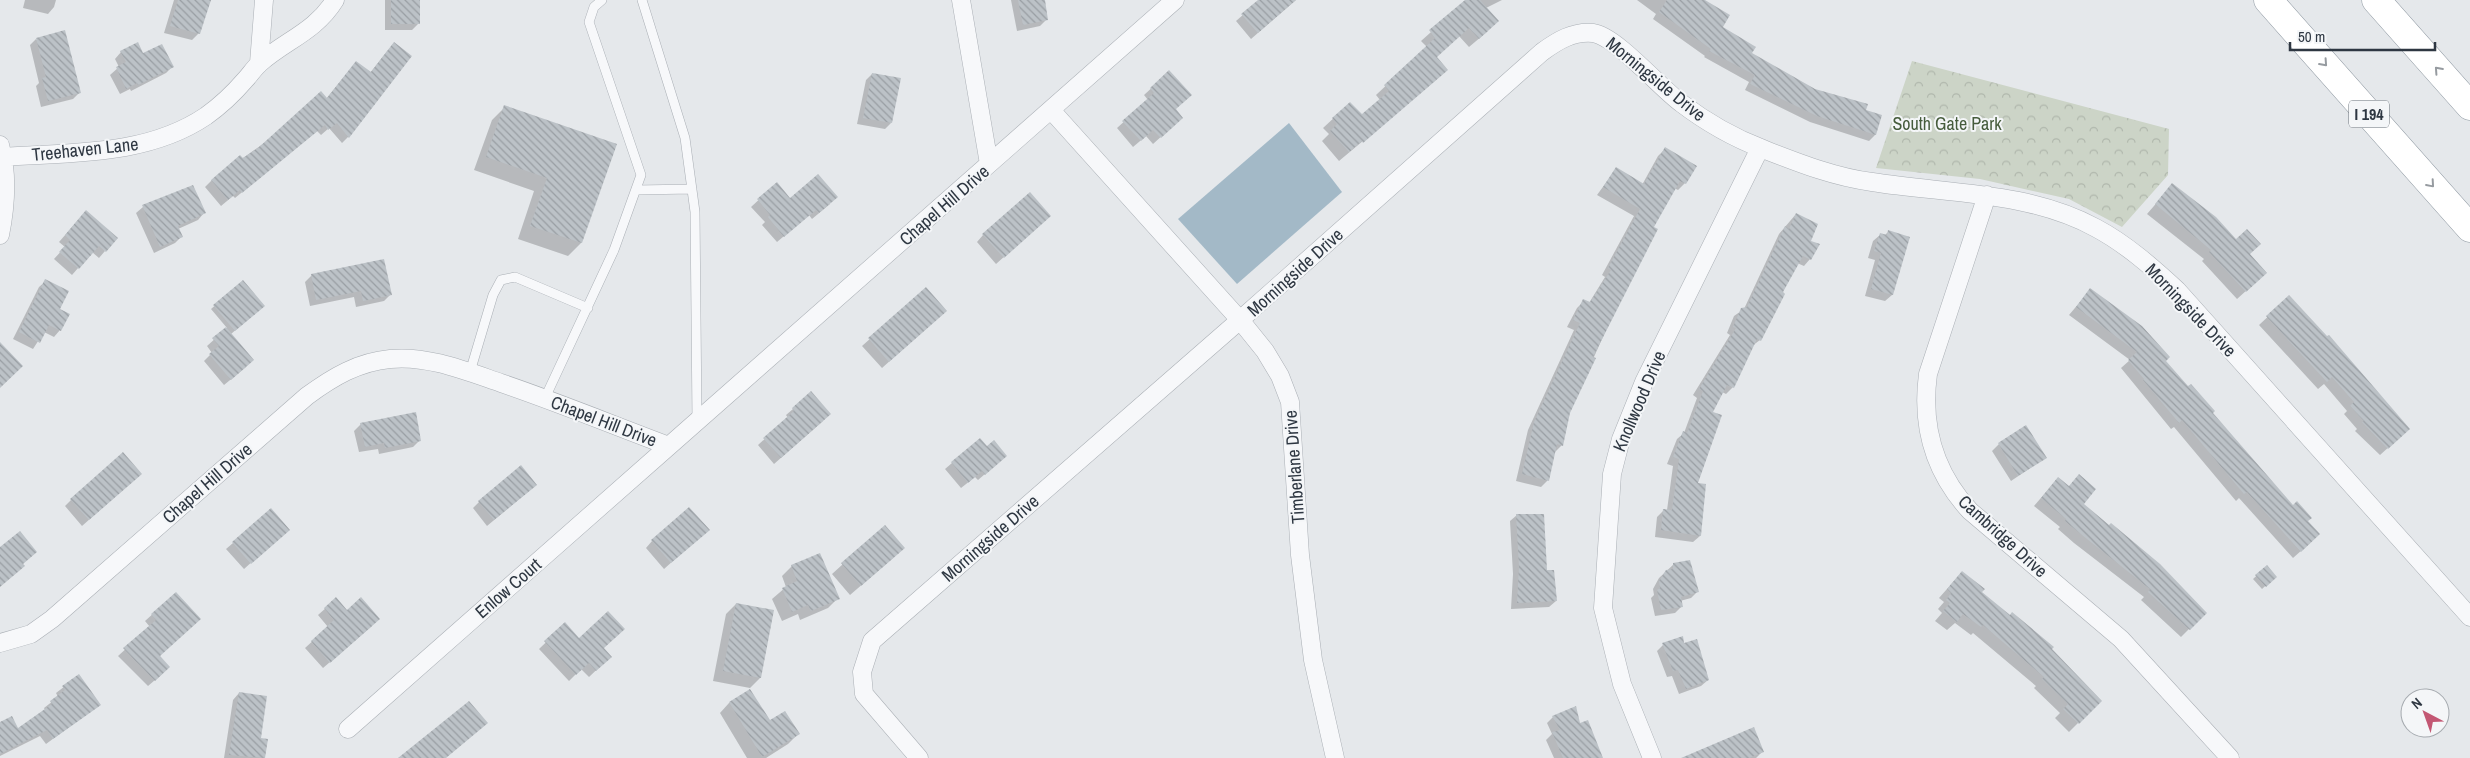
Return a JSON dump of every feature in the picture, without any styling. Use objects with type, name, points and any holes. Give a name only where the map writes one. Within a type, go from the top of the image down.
[{"type":"highway","name":"I 194","points":[[2268,0],[2470,228]]},
{"type":"highway","points":[[2376,0],[2470,106]]},
{"type":"street","points":[[259,63],[264,0]]},
{"type":"street","name":"Treehaven Lane","points":[[2,151],[130,147],[168,137],[206,116],[222,104],[259,63],[297,39],[317,22],[334,0]]},
{"type":"street","points":[[961,0],[989,164]]},
{"type":"street","name":"Chapel Hill Drive","points":[[0,643],[31,634],[52,619],[290,410],[340,373],[372,362],[409,359],[470,372],[545,398],[669,446],[1175,0]]},
{"type":"street","name":"Morningside Drive","points":[[919,758],[864,694],[862,672],[872,641],[1240,320],[1542,52],[1572,34],[1594,33],[1603,36],[1680,102],[1723,130],[1760,148],[1826,173],[1848,178],[1987,195],[2057,211],[2096,228],[2127,248],[2184,297],[2470,617]]},
{"type":"street","name":"Timberlane Drive","points":[[1051,110],[1240,320],[1265,351],[1280,376],[1290,402],[1301,565],[1313,660],[1335,758]]},
{"type":"street","name":"Knollwood Drive","points":[[1652,758],[1622,684],[1603,608],[1612,474],[1621,439],[1644,382],[1760,148]]},
{"type":"street","points":[[0,235],[5,202],[2,151]]},
{"type":"street","name":"Cambridge Drive","points":[[1987,195],[1928,374],[1925,402],[1927,432],[1937,462],[1951,488],[1970,511],[2121,639],[2230,758]]},
{"type":"street","name":"Enlow Court","points":[[348,729],[669,446]]},
{"type":"lane","points":[[545,398],[588,308],[637,190],[641,175],[589,22],[594,7],[602,0]]},
{"type":"lane","points":[[642,0],[685,138],[692,189],[696,231],[697,423]]},
{"type":"lane","points":[[637,190],[692,189]]},
{"type":"lane","points":[[470,372],[494,295],[501,280],[515,277],[588,308]]},
{"type":"green space","name":"South Gate Park","points":[[1912,61],[2169,129],[2168,175],[2122,227],[2069,199],[1980,179],[1876,168]]},
{"type":"water","points":[[1289,123],[1342,192],[1237,284],[1178,219]]},
{"type":"building","points":[[178,0],[211,0],[200,34],[170,26]]},
{"type":"building","points":[[391,0],[420,0],[420,24],[391,24]]},
{"type":"building","points":[[1018,0],[1045,0],[1048,20],[1023,25]]},
{"type":"building","points":[[1258,0],[1296,0],[1258,33],[1241,14]]},
{"type":"building","points":[[1465,0],[1480,0],[1499,21],[1479,39],[1469,28],[1437,57],[1448,70],[1363,143],[1362,141],[1349,152],[1330,131],[1337,124],[1332,118],[1350,102],[1362,114],[1389,91],[1384,85],[1435,38],[1429,30]]},
{"type":"building","points":[[1667,0],[1705,0],[1730,15],[1723,27],[1756,47],[1752,53],[1815,89],[1868,104],[1866,110],[1882,115],[1876,135],[1817,116],[1750,84],[1755,75],[1709,51],[1711,49],[1659,12]]},
{"type":"building","points":[[65,30],[81,93],[48,101],[42,78],[46,77],[36,38]]},
{"type":"building","points":[[138,42],[143,53],[162,44],[174,67],[126,89],[116,67],[126,62],[120,51]]},
{"type":"building","points":[[394,42],[412,56],[349,138],[337,123],[328,130],[325,125],[242,193],[240,190],[228,200],[211,180],[240,155],[243,158],[258,148],[321,91],[327,98],[356,61],[371,72]]},
{"type":"building","points":[[1169,70],[1192,95],[1176,109],[1183,118],[1161,138],[1153,130],[1141,141],[1122,121],[1154,93],[1150,88]]},
{"type":"building","points":[[872,73],[901,78],[892,123],[863,118]]},
{"type":"building","points":[[504,105],[617,144],[582,243],[530,226],[547,178],[486,157]]},
{"type":"building","points":[[1665,147],[1697,166],[1686,184],[1680,181],[1654,227],[1658,229],[1593,357],[1596,358],[1570,413],[1563,446],[1557,444],[1549,481],[1522,474],[1534,422],[1580,323],[1573,320],[1583,299],[1590,302],[1611,270],[1608,268],[1640,209],[1603,187],[1616,167],[1644,184]]},
{"type":"building","points":[[818,174],[838,197],[819,213],[816,210],[784,237],[757,199],[777,182],[790,198]]},
{"type":"building","points":[[2172,183],[2216,217],[2236,239],[2247,229],[2261,244],[2250,254],[2267,273],[2246,292],[2209,252],[2211,250],[2155,204]]},
{"type":"building","points":[[193,185],[206,213],[178,226],[183,237],[160,247],[142,205]]},
{"type":"building","points":[[1030,192],[1051,216],[1004,258],[982,234]]},
{"type":"building","points":[[86,210],[118,238],[106,252],[99,246],[79,269],[59,252],[70,240],[65,235]]},
{"type":"building","points":[[1796,213],[1818,224],[1811,241],[1820,244],[1811,260],[1803,256],[1783,292],[1785,294],[1761,341],[1757,339],[1734,388],[1727,385],[1713,412],[1722,415],[1698,483],[1706,484],[1701,536],[1661,530],[1663,509],[1672,510],[1679,459],[1673,457],[1683,431],[1687,433],[1703,391],[1699,389],[1736,328],[1733,327],[1741,308],[1747,307],[1785,226],[1789,229]]},
{"type":"building","points":[[1888,230],[1910,237],[1893,295],[1871,289],[1881,253],[1874,251],[1880,233],[1887,235]]},
{"type":"building","points":[[384,259],[392,295],[363,301],[361,291],[316,300],[311,274]]},
{"type":"building","points":[[45,279],[69,291],[60,309],[70,314],[61,331],[49,325],[40,343],[19,332]]},
{"type":"building","points":[[243,280],[265,306],[235,331],[213,305]]},
{"type":"building","points":[[926,287],[947,311],[889,362],[868,338]]},
{"type":"building","points":[[2090,288],[2142,326],[2170,357],[2166,361],[2188,386],[2191,384],[2215,411],[2213,413],[2293,505],[2297,501],[2312,518],[2308,521],[2320,534],[2301,552],[2247,492],[2244,494],[2182,420],[2179,423],[2143,380],[2128,360],[2137,352],[2076,307]]},
{"type":"building","points":[[2289,295],[2327,336],[2329,335],[2410,429],[2388,449],[2362,422],[2364,421],[2350,406],[2354,402],[2332,377],[2327,382],[2266,316]]},
{"type":"building","points":[[226,327],[254,360],[231,380],[209,354],[219,346],[212,338]]},
{"type":"building","points":[[0,342],[23,366],[0,388]]},
{"type":"building","points":[[811,391],[831,414],[781,458],[763,438],[794,411],[792,408]]},
{"type":"building","points":[[416,412],[421,441],[385,448],[384,443],[365,447],[360,423]]},
{"type":"building","points":[[2026,425],[2047,458],[2018,476],[1998,443]]},
{"type":"building","points":[[980,438],[987,446],[994,440],[1007,456],[985,475],[982,471],[968,483],[951,462]]},
{"type":"building","points":[[123,452],[142,474],[89,520],[70,499]]},
{"type":"building","points":[[521,465],[537,485],[494,520],[478,501]]},
{"type":"building","points":[[2079,474],[2096,489],[2084,504],[2109,525],[2111,523],[2160,564],[2207,613],[2190,630],[2148,592],[2150,589],[2065,521],[2066,519],[2041,498],[2058,477],[2069,486]]},
{"type":"building","points":[[689,507],[710,530],[671,563],[651,540]]},
{"type":"building","points":[[271,508],[290,530],[251,564],[232,542]]},
{"type":"building","points":[[1516,514],[1544,514],[1547,570],[1554,570],[1557,601],[1517,603],[1519,567]]},
{"type":"building","points":[[885,525],[905,548],[861,586],[841,563]]},
{"type":"building","points":[[20,531],[37,552],[23,564],[25,566],[0,587],[0,547]]},
{"type":"building","points":[[820,553],[840,599],[811,611],[808,605],[792,612],[782,588],[797,581],[791,565]]},
{"type":"building","points":[[1690,560],[1699,592],[1681,597],[1683,607],[1661,610],[1657,590],[1660,588],[1659,581],[1666,570],[1673,569],[1673,563]]},
{"type":"building","points":[[2267,565],[2277,577],[2266,587],[2255,575]]},
{"type":"building","points":[[1962,571],[1985,589],[1982,592],[2010,615],[2012,612],[2054,647],[2052,649],[2102,701],[2079,724],[2063,709],[2068,704],[2042,679],[2044,677],[1983,625],[1981,627],[1963,614],[1957,622],[1943,611],[1950,603],[1946,600],[1951,593],[1947,589]]},
{"type":"building","points":[[176,592],[201,619],[160,656],[170,667],[155,681],[123,648],[156,620],[151,614]]},
{"type":"building","points":[[336,597],[347,610],[361,597],[380,619],[330,663],[311,641],[334,620],[324,608]]},
{"type":"building","points":[[736,603],[774,610],[761,678],[723,671]]},
{"type":"building","points":[[608,611],[625,629],[604,648],[612,657],[596,671],[589,663],[576,675],[544,641],[565,622],[579,638]]},
{"type":"building","points":[[1683,636],[1684,643],[1697,639],[1709,680],[1686,689],[1678,670],[1673,671],[1662,643]]},
{"type":"building","points":[[79,674],[101,705],[53,739],[47,730],[0,754],[0,722],[12,716],[18,728],[52,704],[50,701],[65,690],[62,686]]},
{"type":"building","points":[[750,689],[770,720],[785,711],[800,734],[762,757],[729,702]]},
{"type":"building","points":[[239,692],[267,696],[261,738],[268,739],[265,758],[229,755]]},
{"type":"building","points":[[469,701],[488,723],[446,758],[398,758]]},
{"type":"building","points":[[1576,706],[1580,723],[1588,720],[1603,758],[1563,758],[1552,732],[1560,730],[1552,716]]},
{"type":"building","points":[[1754,727],[1764,752],[1749,758],[1681,758]]}]
